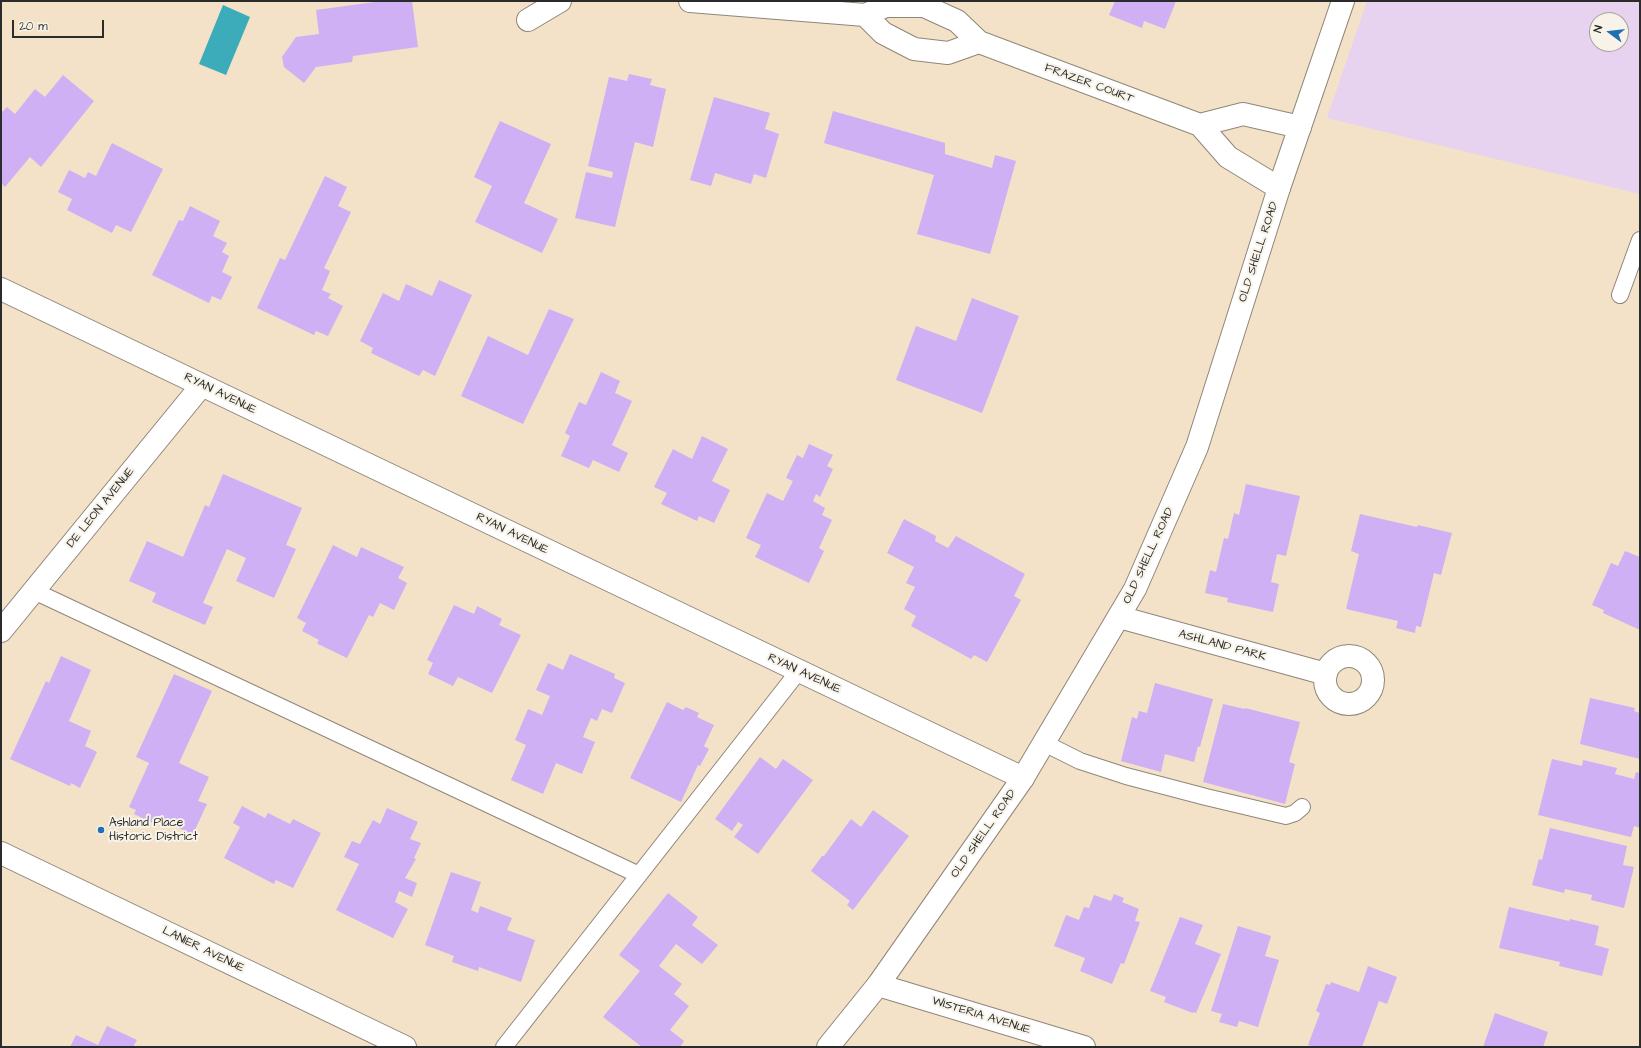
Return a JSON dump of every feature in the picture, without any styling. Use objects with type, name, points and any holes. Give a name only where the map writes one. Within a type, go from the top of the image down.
[{"type":"street","points":[[528,20],[560,1]]},
{"type":"street","name":"FRAZER COURT","points":[[690,1],[865,15],[886,6],[924,6],[957,21],[979,42],[1200,125],[1228,157],[1279,188]]},
{"type":"street","name":"OLD SHELL ROAD","points":[[828,1047],[878,984],[1023,778],[1135,589],[1197,447],[1279,188],[1343,1]]},
{"type":"street","points":[[865,15],[883,33],[914,49],[948,53],[979,42]]},
{"type":"street","points":[[1200,125],[1242,114],[1300,127]]},
{"type":"street","name":"RYAN AVENUE","points":[[1,289],[798,672],[1023,778]]},
{"type":"street","name":"DE LEON AVENUE","points":[[1,631],[202,385]]},
{"type":"street","name":"ASHLAND PARK","points":[[1119,617],[1326,674]]},
{"type":"street","name":"LANIER AVENUE","points":[[1,853],[405,1047]]},
{"type":"street","name":"WISTERIA AVENUE","points":[[878,984],[1084,1047]]},
{"type":"lane","points":[[1620,295],[1640,240]]},
{"type":"lane","points":[[34,591],[639,875]]},
{"type":"lane","points":[[504,1047],[798,672]]},
{"type":"lane","points":[[1044,743],[1080,761],[1126,776],[1206,797],[1286,816],[1295,813],[1302,807]]},
{"type":"shaded area","points":[[1367,1],[1640,1],[1640,194],[1327,118]]},
{"type":"water","points":[[223,5],[250,17],[226,75],[199,64]]},
{"type":"building","points":[[382,1],[412,1],[418,47],[353,56],[352,62],[316,67],[304,83],[284,67],[282,57],[296,37],[319,34],[316,10]]},
{"type":"building","points":[[1115,1],[1176,1],[1165,29],[1144,21],[1142,28],[1109,15]]},
{"type":"building","points":[[629,74],[652,79],[650,85],[666,89],[653,147],[635,142],[615,227],[575,218],[586,172],[612,178],[613,172],[588,166],[609,77],[627,81]]},
{"type":"building","points":[[63,75],[94,101],[41,167],[30,157],[5,187],[1,183],[1,113],[7,107],[15,114],[35,89],[45,97]]},
{"type":"building","points":[[714,97],[770,113],[765,129],[779,134],[766,178],[754,174],[751,184],[715,173],[711,186],[690,180]]},
{"type":"building","points":[[833,111],[945,143],[945,154],[992,168],[995,155],[1016,161],[990,254],[917,234],[934,175],[824,143]]},
{"type":"building","points":[[500,121],[551,144],[524,203],[558,219],[542,253],[475,222],[492,186],[474,177]]},
{"type":"building","points":[[112,143],[163,169],[131,232],[116,225],[112,233],[67,210],[72,199],[58,192],[69,170],[85,178],[88,172],[96,176]]},
{"type":"building","points":[[325,176],[347,187],[338,206],[351,212],[324,268],[330,271],[322,290],[331,294],[328,298],[343,306],[328,336],[316,331],[314,335],[257,308],[280,258],[285,260]]},
{"type":"building","points":[[190,206],[220,221],[213,236],[227,243],[222,252],[229,256],[222,272],[232,277],[221,300],[212,296],[209,303],[152,275],[179,220],[183,221]]},
{"type":"building","points":[[439,280],[472,295],[435,376],[423,370],[419,376],[371,353],[373,348],[360,341],[383,293],[399,301],[406,284],[432,296]]},
{"type":"building","points":[[972,298],[1019,316],[982,413],[896,380],[916,326],[956,341]]},
{"type":"building","points":[[549,309],[574,319],[523,424],[461,396],[488,336],[528,355]]},
{"type":"building","points":[[601,372],[620,381],[615,393],[632,401],[612,445],[628,453],[619,472],[593,460],[589,468],[561,456],[570,436],[565,433],[579,402],[586,405]]},
{"type":"building","points":[[702,436],[728,449],[712,481],[730,490],[714,523],[699,516],[697,521],[661,504],[667,493],[654,487],[673,449],[692,459]]},
{"type":"building","points":[[809,444],[833,455],[827,466],[833,469],[820,497],[816,494],[813,501],[825,508],[822,515],[832,520],[819,548],[824,551],[809,583],[755,557],[761,545],[746,538],[767,493],[783,501],[793,481],[786,478],[797,455],[803,458]]},
{"type":"building","points":[[223,474],[302,508],[286,545],[296,549],[274,598],[236,581],[246,558],[227,549],[203,603],[213,607],[205,625],[152,602],[156,593],[129,581],[147,541],[183,557],[205,505],[209,507]]},
{"type":"building","points":[[1246,484],[1300,496],[1286,556],[1277,554],[1271,582],[1279,584],[1273,612],[1227,602],[1228,598],[1205,593],[1210,570],[1216,572],[1224,538],[1228,539],[1234,513],[1239,515]]},
{"type":"building","points":[[1360,514],[1417,527],[1418,525],[1452,533],[1441,575],[1434,573],[1421,627],[1416,626],[1415,633],[1396,628],[1398,621],[1346,609],[1359,554],[1351,551]]},
{"type":"building","points":[[904,519],[936,536],[935,541],[948,548],[956,536],[1025,574],[1014,596],[1021,600],[987,662],[974,655],[971,659],[911,626],[916,616],[904,609],[915,587],[906,583],[914,567],[887,553]]},
{"type":"building","points":[[333,545],[357,557],[361,547],[404,567],[398,578],[407,583],[394,610],[380,603],[373,617],[369,615],[347,658],[318,644],[317,643],[319,640],[302,631],[306,623],[297,618]]},
{"type":"building","points":[[1625,551],[1640,557],[1640,630],[1603,613],[1604,610],[1592,605],[1611,563],[1618,566]]},
{"type":"building","points":[[454,605],[474,614],[477,606],[502,619],[499,625],[521,635],[492,693],[458,677],[453,686],[428,674],[433,663],[427,660]]},
{"type":"building","points":[[570,654],[615,674],[614,678],[625,683],[612,713],[602,709],[597,721],[591,718],[583,737],[595,742],[582,774],[556,763],[543,794],[511,780],[526,745],[515,740],[528,709],[542,715],[550,696],[536,690],[548,663],[563,670]]},
{"type":"building","points":[[61,656],[91,670],[69,721],[91,731],[85,746],[97,752],[80,788],[71,783],[70,786],[10,759],[46,681],[49,683]]},
{"type":"building","points":[[174,674],[212,691],[179,763],[209,777],[198,801],[207,804],[193,834],[159,820],[157,825],[134,814],[136,810],[129,807],[149,763],[136,757]]},
{"type":"building","points":[[1155,683],[1213,699],[1200,747],[1198,746],[1194,762],[1165,754],[1161,772],[1121,761],[1132,717],[1137,719],[1139,711],[1147,713]]},
{"type":"building","points":[[1590,698],[1635,708],[1634,711],[1640,713],[1640,759],[1580,744]]},
{"type":"building","points":[[667,702],[683,710],[686,707],[699,713],[697,717],[714,725],[704,746],[709,749],[700,766],[698,765],[681,802],[630,778]]},
{"type":"building","points":[[1223,704],[1300,722],[1289,762],[1295,764],[1285,804],[1203,782]]},
{"type":"building","points":[[760,757],[776,769],[783,759],[813,780],[758,854],[734,837],[743,825],[738,822],[732,831],[715,819]]},
{"type":"building","points":[[1552,759],[1582,766],[1583,760],[1617,768],[1615,774],[1634,779],[1636,772],[1640,773],[1640,828],[1634,826],[1631,837],[1538,815]]},
{"type":"building","points":[[242,806],[265,818],[268,813],[290,824],[293,819],[321,833],[293,888],[276,880],[274,884],[224,858],[240,827],[233,823]]},
{"type":"building","points":[[387,808],[418,822],[410,839],[421,843],[414,858],[416,859],[405,878],[417,883],[412,897],[399,891],[395,902],[408,909],[393,938],[336,910],[359,864],[344,857],[352,841],[360,844],[373,820],[380,824]]},
{"type":"building","points":[[873,810],[909,836],[853,910],[847,905],[850,901],[811,871],[851,819],[861,827]]},
{"type":"building","points":[[1550,828],[1627,846],[1623,865],[1634,867],[1624,908],[1591,900],[1592,895],[1565,889],[1564,893],[1532,885],[1539,859],[1542,860]]},
{"type":"building","points":[[451,872],[481,882],[471,910],[478,913],[480,906],[512,918],[507,930],[535,940],[521,982],[479,967],[478,971],[452,962],[454,956],[425,945]]},
{"type":"building","points":[[668,893],[698,917],[692,925],[718,945],[702,964],[676,944],[659,966],[682,984],[674,994],[689,1006],[670,1030],[684,1041],[680,1047],[642,1047],[603,1017],[640,971],[619,955]]},
{"type":"building","points":[[1114,894],[1124,898],[1122,902],[1139,909],[1135,921],[1140,922],[1124,964],[1121,963],[1112,984],[1080,971],[1085,958],[1054,946],[1066,915],[1079,920],[1084,907],[1089,908],[1094,895],[1111,901]]},
{"type":"building","points":[[1509,907],[1569,921],[1570,919],[1599,926],[1595,945],[1609,949],[1602,976],[1559,966],[1560,962],[1499,948]]},
{"type":"building","points":[[1180,917],[1203,925],[1195,944],[1221,954],[1196,1013],[1164,1002],[1166,997],[1150,991]]},
{"type":"building","points":[[1238,926],[1271,936],[1265,956],[1279,960],[1258,1027],[1239,1021],[1237,1027],[1219,1022],[1222,1014],[1211,1011]]},
{"type":"building","points":[[1368,966],[1397,977],[1387,1004],[1379,1001],[1362,1047],[1313,1047],[1308,1045],[1320,1013],[1316,1011],[1326,984],[1330,985],[1331,982],[1359,992]]},
{"type":"building","points":[[1495,1013],[1548,1032],[1543,1047],[1483,1047]]},
{"type":"building","points":[[107,1026],[137,1040],[133,1047],[70,1047],[76,1035],[98,1045]]},
{"type":"place","name":"Ashland Place Historic District","points":[[101,830]]}]
